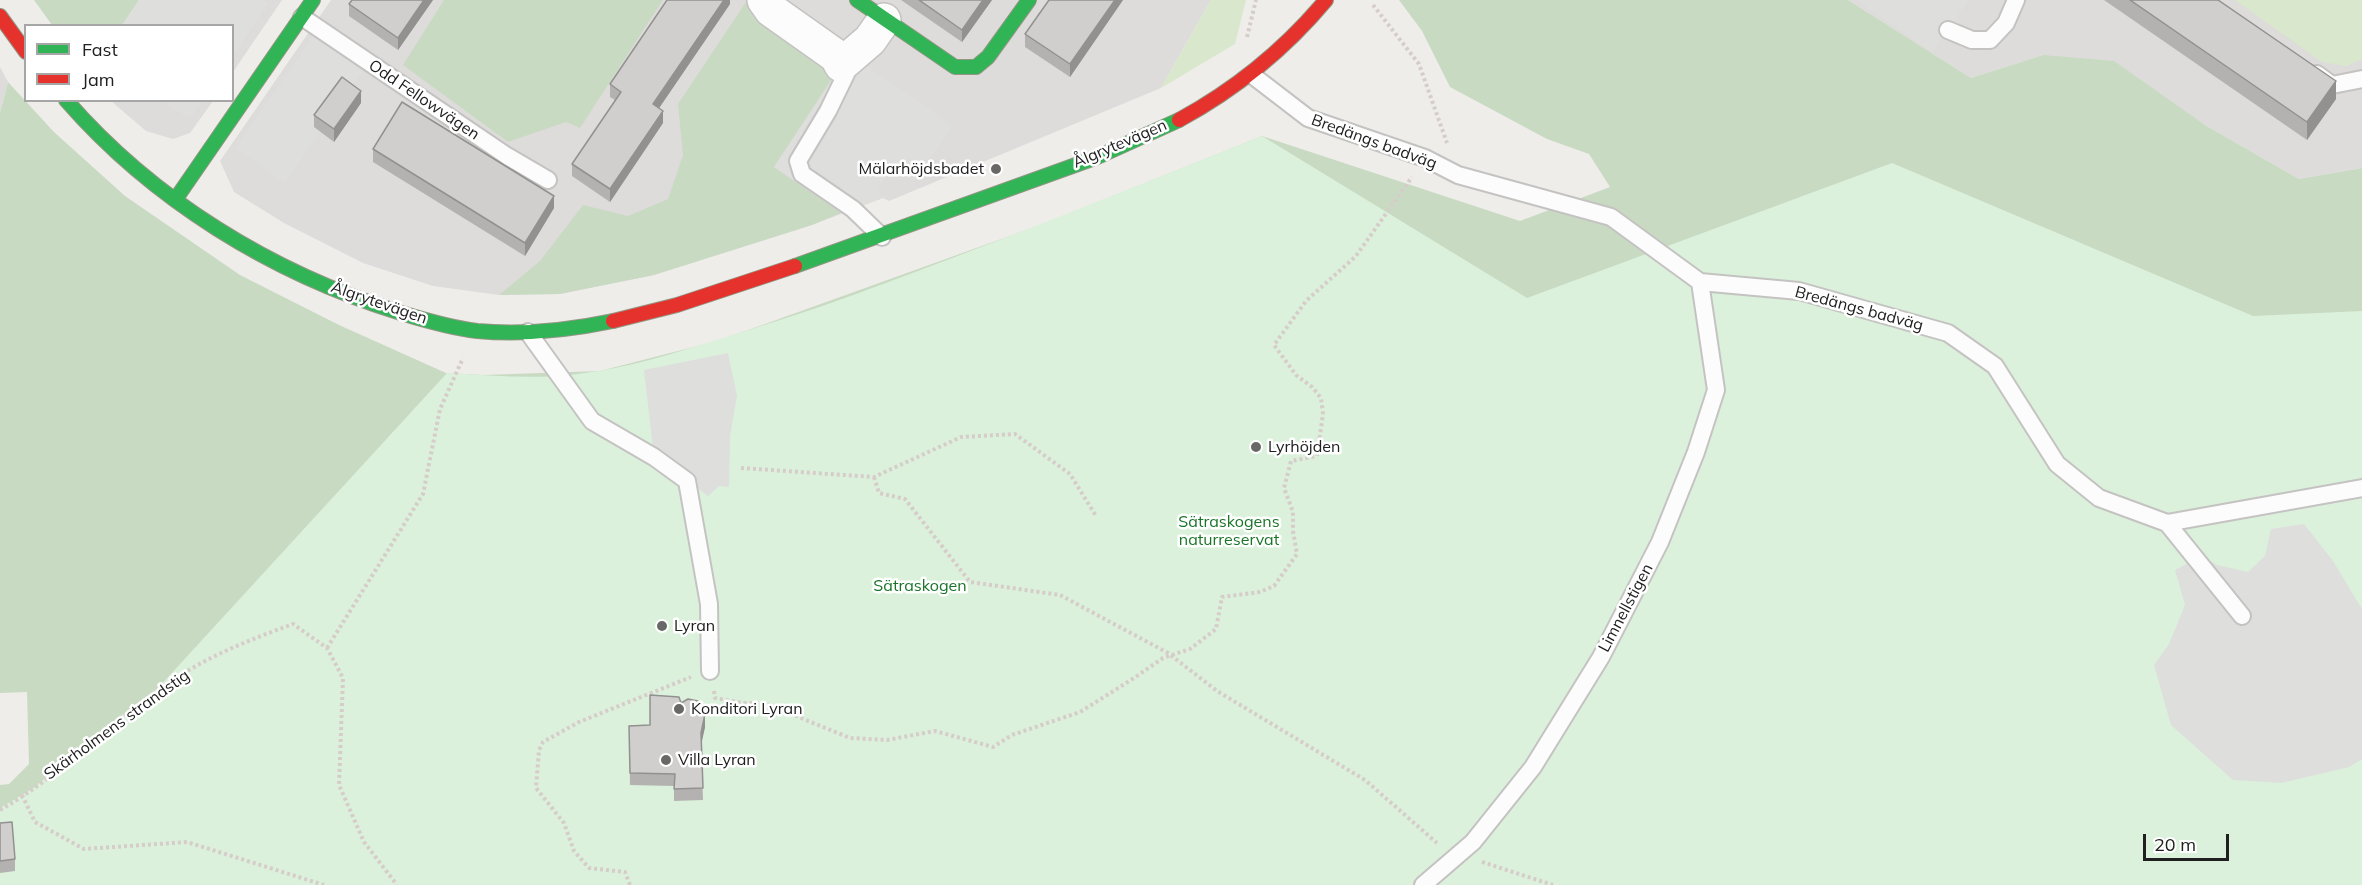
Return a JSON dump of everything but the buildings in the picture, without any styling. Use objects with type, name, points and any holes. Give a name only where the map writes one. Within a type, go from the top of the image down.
[{"type":"street","points":[[764,0],[771,10],[836,56],[841,65],[870,40],[884,20]]},
{"type":"street","points":[[857,0],[955,67],[976,67],[988,57],[1029,0]]},
{"type":"street","name":"Ålgrytevägen","points":[[68,102],[109,147],[175,200],[256,251],[343,294],[408,316],[464,328],[528,332],[574,328],[678,306],[882,237],[1129,143],[1195,111],[1252,75],[1303,29],[1326,0]]},
{"type":"street","name":"Odd Fellowvägen","points":[[175,200],[305,6]]},
{"type":"street","points":[[0,16],[24,49]]},
{"type":"lane","points":[[1948,30],[1972,40],[1990,39],[2006,23],[2016,0]]},
{"type":"lane","name":"Odd Fellowvägen","points":[[305,6],[507,156],[548,180]]},
{"type":"lane","points":[[841,65],[846,74],[828,111],[798,161],[802,174],[853,209],[882,237]]},
{"type":"lane","points":[[2304,65],[2332,85],[2362,79]]},
{"type":"lane","name":"Bredängs badväg","points":[[1252,75],[1308,118],[1425,158],[1458,175],[1611,217],[1700,282],[1799,291],[1948,333],[1995,366],[2056,464],[2098,498],[2167,523],[2325,497],[2362,488]]},
{"type":"lane","name":"Limnellstigen","points":[[1423,885],[1473,842],[1533,767],[1600,657],[1660,542],[1696,452],[1716,390],[1700,282]]},
{"type":"lane","points":[[528,332],[592,421],[654,457],[687,481],[709,604],[710,671]]},
{"type":"lane","points":[[2167,523],[2242,616]]},
{"type":"path","points":[[1373,5],[1419,64],[1458,175]]},
{"type":"path","points":[[630,885],[625,872],[589,868],[574,851],[564,823],[536,788],[538,750],[543,742],[579,722],[710,671],[715,698],[743,703],[764,703],[849,738],[886,740],[934,730],[993,747],[1012,735],[1080,712],[1123,686],[1162,658],[1190,649],[1216,629],[1222,597],[1260,592],[1274,586],[1297,554],[1293,531],[1293,512],[1284,488],[1291,461],[1317,456],[1323,414],[1321,398],[1312,387],[1296,375],[1275,345],[1306,301],[1356,256],[1425,158]]},
{"type":"path","points":[[453,353],[473,357]]},
{"type":"path","points":[[327,648],[423,494],[440,409],[464,356]]},
{"type":"path","points":[[741,468],[874,477],[961,437],[1015,434],[1070,474],[1096,516]]},
{"type":"path","points":[[874,477],[879,493],[905,500],[970,582],[1060,595],[1171,655],[1217,691],[1365,780],[1443,848],[1553,885]]},
{"type":"path","name":"Skärholmens strandstig","points":[[0,810],[172,680],[234,646],[293,624],[327,648],[343,678],[339,785],[364,842],[397,885]]},
{"type":"path","points":[[22,795],[35,822],[84,849],[187,842],[324,885]]},
{"type":"shaded area","points":[[139,0],[282,0],[234,71],[234,24],[123,24]]},
{"type":"shaded area","points":[[139,0],[263,0],[268,3],[234,54],[234,24],[123,24]]},
{"type":"shaded area","points":[[331,0],[1211,0],[1161,88],[889,201],[883,198],[812,225],[654,275],[560,294],[499,295],[433,286],[363,263],[284,223],[234,192],[220,161]]},
{"type":"shaded area","points":[[1848,0],[2362,0],[2362,168],[2299,179],[2205,125],[2043,55],[1971,78]]},
{"type":"shaded area","points":[[1856,0],[1969,0],[1932,52]]},
{"type":"shaded area","points":[[315,33],[365,68],[285,183],[235,148]]},
{"type":"shaded area","points":[[849,54],[953,126],[914,181],[896,170],[888,175],[878,188],[883,198],[841,213],[774,167]]},
{"type":"shaded area","points":[[0,67],[8,82],[0,113]]},
{"type":"shaded area","points":[[112,102],[212,102],[190,133],[173,139],[146,131]]},
{"type":"shaded area","points":[[164,102],[202,102],[190,119]]},
{"type":"shaded area","points":[[728,353],[737,396],[730,436],[729,487],[719,486],[708,496],[654,457],[644,370]]},
{"type":"shaded area","points":[[2304,524],[2333,561],[2362,609],[2362,759],[2349,767],[2281,783],[2233,780],[2171,725],[2154,665],[2169,644],[2185,605],[2175,570],[2202,556],[2217,565],[2248,572],[2265,556],[2271,529]]},
{"type":"green space","points":[[34,0],[139,0],[123,24],[51,24]]},
{"type":"green space","points":[[444,0],[663,0],[580,128],[566,122],[508,142],[403,65]]},
{"type":"green space","points":[[1211,0],[1246,0],[1235,44],[1161,88]]},
{"type":"green space","name":"Sätraskogens naturreservat","points":[[1399,0],[1848,0],[1971,78],[2043,55],[2114,61],[2205,125],[2299,179],[2362,168],[2362,885],[0,885],[0,785],[9,784],[29,764],[27,692],[0,693],[0,113],[8,82],[54,132],[125,196],[240,275],[339,325],[446,373],[484,375],[600,371],[713,342],[754,328],[1043,224],[1262,136],[1520,221],[1610,187],[1589,154],[1547,139],[1450,87],[1422,31]]},
{"type":"green space","points":[[2235,0],[2362,0],[2362,59],[2346,66],[2322,62]]},
{"type":"green space","points":[[746,2],[841,65],[774,167],[841,213],[812,225],[654,275],[560,294],[499,295],[540,261],[583,205],[628,216],[668,199],[683,155],[678,104]]},
{"type":"green space","name":"Sätraskogens naturreservat","points":[[1262,136],[1527,298],[1892,163],[2253,316],[2362,311],[2362,885],[0,885],[0,808],[35,787],[91,738],[158,688],[447,373],[562,376],[615,368],[669,354],[856,294]]},
{"type":"traffic: fast","points":[[175,200],[313,0]]},
{"type":"traffic: fast","points":[[857,0],[955,67],[976,67],[988,57],[1029,0]]},
{"type":"traffic: fast","points":[[68,102],[137,170],[176,201],[217,229],[261,254],[351,296],[428,321],[477,331],[545,331],[613,321]]},
{"type":"traffic: fast","points":[[795,266],[1095,158],[1179,120]]},
{"type":"traffic: jam","points":[[1179,120],[1220,95],[1258,67],[1294,35],[1326,0]]},
{"type":"traffic: jam","points":[[0,16],[24,49]]},
{"type":"traffic: jam","points":[[613,321],[677,305],[795,266]]},
{"type":"place","name":"Mälarhöjdsbadet","points":[[996,169]]},
{"type":"place","name":"Lyrhöjden","points":[[1256,447]]},
{"type":"place","name":"Lyran","points":[[662,626]]},
{"type":"place","name":"Konditori Lyran","points":[[679,709]]},
{"type":"place","name":"Villa Lyran","points":[[666,760]]},
{"type":"park label","name":"Sätraskogen","points":[[920,586]]}]
